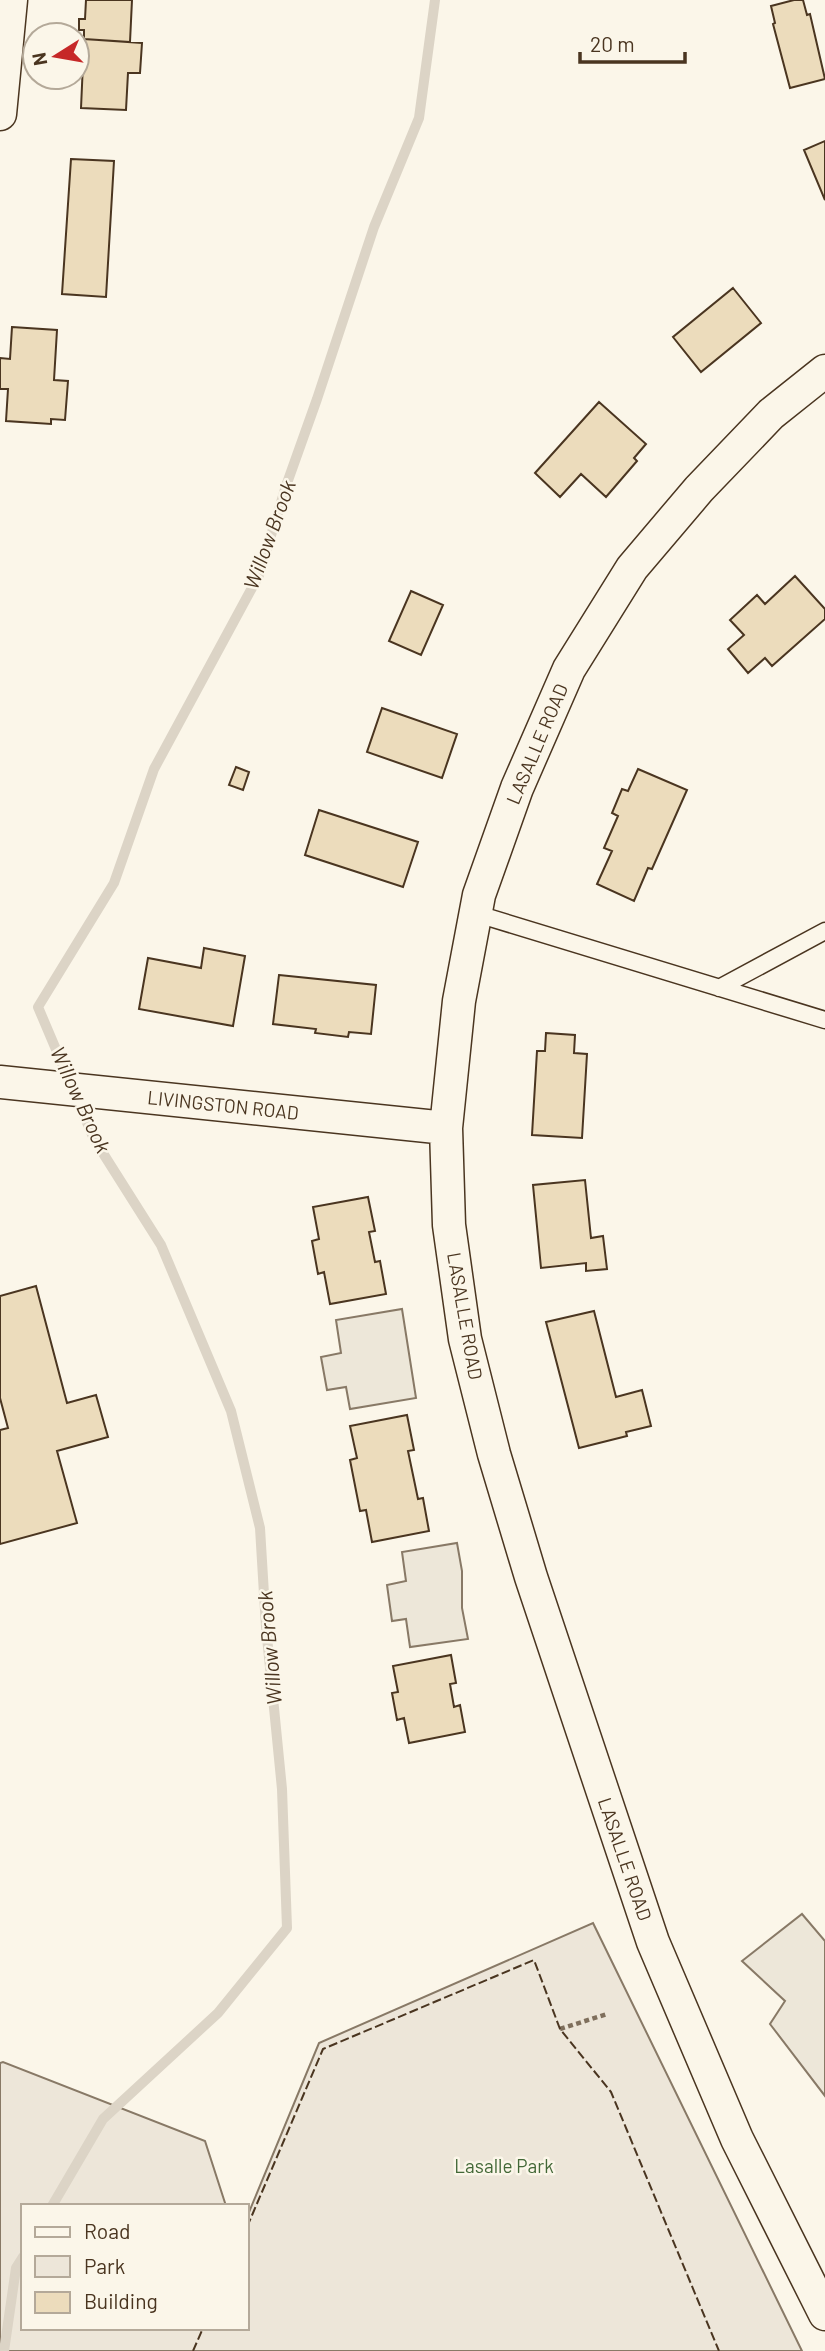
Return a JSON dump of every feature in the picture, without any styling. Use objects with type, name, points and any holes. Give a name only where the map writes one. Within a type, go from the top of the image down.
[{"type":"street","points":[[0,114],[11,0]]},
{"type":"street","name":"LASALLE ROAD","points":[[825,371],[771,414],[699,489],[632,568],[569,669],[517,788],[474,912],[458,1001],[446,1128],[449,1225],[465,1339],[494,1454],[530,1577],[653,1942],[737,2139],[825,2314]]},
{"type":"street","name":"LIVINGSTON ROAD","points":[[0,1082],[446,1128]]},
{"type":"lane","points":[[474,912],[825,1020]]},
{"type":"lane","points":[[719,988],[825,931]]},
{"type":"path","points":[[559,2029],[607,2014]]},
{"type":"green space","name":"Lasalle Park","points":[[593,1923],[802,2351],[0,2351],[0,2063],[205,2141],[225,2204],[21,2204],[21,2330],[248,2330],[248,2215],[319,2043]]},
{"type":"shaded area","points":[[402,1309],[416,1398],[350,1409],[346,1387],[327,1390],[321,1357],[341,1353],[336,1320]]},
{"type":"shaded area","points":[[457,1543],[462,1571],[462,1608],[468,1639],[410,1647],[406,1619],[392,1621],[387,1585],[406,1581],[402,1552]]},
{"type":"shaded area","points":[[802,1914],[825,1941],[825,2096],[770,2024],[785,2001],[742,1961]]},
{"type":"building","points":[[86,0],[132,0],[130,42],[91,39],[91,21],[79,21],[85,19]]},
{"type":"building","points":[[803,0],[807,15],[810,14],[825,79],[790,88],[773,24],[771,6]]},
{"type":"building","points":[[91,39],[142,43],[140,73],[128,73],[126,110],[81,108],[82,91],[91,91]]},
{"type":"building","points":[[825,141],[825,200],[804,150]]},
{"type":"building","points":[[71,159],[114,161],[106,297],[62,294]]},
{"type":"building","points":[[733,288],[761,323],[701,372],[673,337]]},
{"type":"building","points":[[12,327],[57,330],[54,380],[68,381],[65,420],[51,419],[51,424],[6,421],[8,389],[0,389],[0,358],[10,359]]},
{"type":"building","points":[[599,402],[646,444],[634,458],[637,461],[606,497],[581,474],[560,497],[535,473]]},
{"type":"building","points":[[795,576],[825,609],[825,619],[772,666],[765,658],[748,673],[728,649],[744,635],[730,620],[757,595],[765,604]]},
{"type":"building","points":[[411,591],[443,605],[421,655],[389,641]]},
{"type":"building","points":[[382,708],[457,734],[442,778],[367,752]]},
{"type":"building","points":[[236,767],[249,772],[243,790],[229,785]]},
{"type":"building","points":[[638,769],[687,790],[652,869],[648,868],[634,901],[597,884],[612,851],[604,848],[618,816],[612,813],[622,789],[628,791]]},
{"type":"building","points":[[319,810],[418,842],[403,887],[305,855]]},
{"type":"building","points":[[204,948],[245,956],[233,1026],[139,1009],[148,958],[201,968]]},
{"type":"building","points":[[279,975],[376,985],[371,1034],[349,1032],[348,1037],[315,1033],[316,1029],[273,1024]]},
{"type":"building","points":[[546,1033],[575,1035],[574,1053],[587,1054],[582,1138],[532,1135],[537,1051],[545,1051]]},
{"type":"building","points":[[585,1180],[591,1238],[603,1236],[607,1269],[586,1271],[586,1263],[541,1268],[533,1185]]},
{"type":"building","points":[[368,1197],[375,1231],[369,1232],[375,1262],[380,1261],[386,1294],[330,1304],[324,1272],[318,1274],[312,1241],[319,1239],[313,1207]]},
{"type":"building","points":[[36,1286],[67,1403],[96,1395],[108,1437],[57,1451],[77,1523],[0,1544],[0,1430],[8,1428],[0,1398],[0,1296]]},
{"type":"building","points":[[594,1311],[616,1397],[642,1390],[651,1426],[626,1432],[627,1436],[579,1448],[546,1322]]},
{"type":"building","points":[[407,1415],[414,1450],[408,1451],[418,1499],[423,1498],[429,1531],[372,1542],[366,1510],[360,1511],[350,1460],[357,1458],[350,1426]]},
{"type":"building","points":[[451,1655],[456,1683],[450,1684],[454,1707],[460,1705],[465,1732],[409,1743],[404,1718],[397,1720],[392,1693],[398,1692],[393,1666]]},
{"type":"waterway","name":"Willow Brook","points":[[53,2204],[103,2119],[218,2013],[287,1928],[282,1789],[266,1627],[260,1528],[231,1411],[161,1245],[94,1139],[38,1007],[114,883],[154,769],[259,575],[286,486],[374,227],[419,118],[435,0]]},
{"type":"waterway","name":"Willow Brook","points":[[4,2351],[16,2268],[21,2260]]},
{"type":"fence","points":[[248,2225],[323,2049],[534,1960],[560,2029],[611,2092],[719,2351]]},
{"type":"fence","points":[[193,2351],[202,2330]]}]
